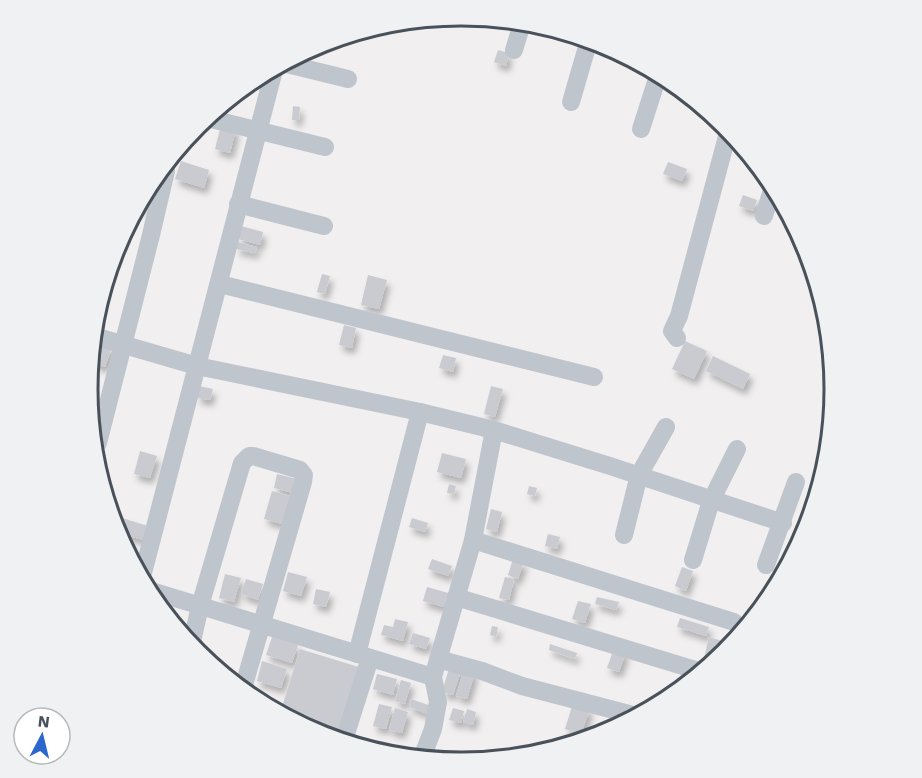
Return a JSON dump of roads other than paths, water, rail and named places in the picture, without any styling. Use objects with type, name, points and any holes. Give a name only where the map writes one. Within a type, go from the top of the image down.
[{"type":"street","points":[[514,50],[520,30]]},
{"type":"street","points":[[571,102],[587,48]]},
{"type":"street","points":[[295,66],[348,79]]},
{"type":"street","points":[[144,568],[272,79]]},
{"type":"street","points":[[641,129],[656,82]]},
{"type":"street","points":[[216,120],[325,147]]},
{"type":"street","points":[[677,338],[672,331],[679,316],[726,140]]},
{"type":"street","points":[[101,433],[164,181]]},
{"type":"street","points":[[764,216],[770,197]]},
{"type":"street","points":[[238,204],[324,226]]},
{"type":"street","points":[[219,284],[594,377]]},
{"type":"street","points":[[101,339],[197,366],[420,412],[494,430],[783,524]]},
{"type":"street","points":[[345,733],[420,412]]},
{"type":"street","points":[[624,535],[639,476],[666,426]]},
{"type":"street","points":[[425,750],[433,729],[438,702],[433,677],[473,540],[494,430]]},
{"type":"street","points":[[693,560],[711,501],[737,449]]},
{"type":"street","points":[[194,635],[242,464],[249,456],[253,456],[300,470],[304,475],[303,482],[245,681]]},
{"type":"street","points":[[766,565],[783,524],[796,483]]},
{"type":"street","points":[[473,540],[734,622]]},
{"type":"street","points":[[161,594],[433,677]]},
{"type":"street","points":[[456,597],[692,669]]},
{"type":"street","points":[[438,659],[482,671],[522,686],[626,713]]}]
